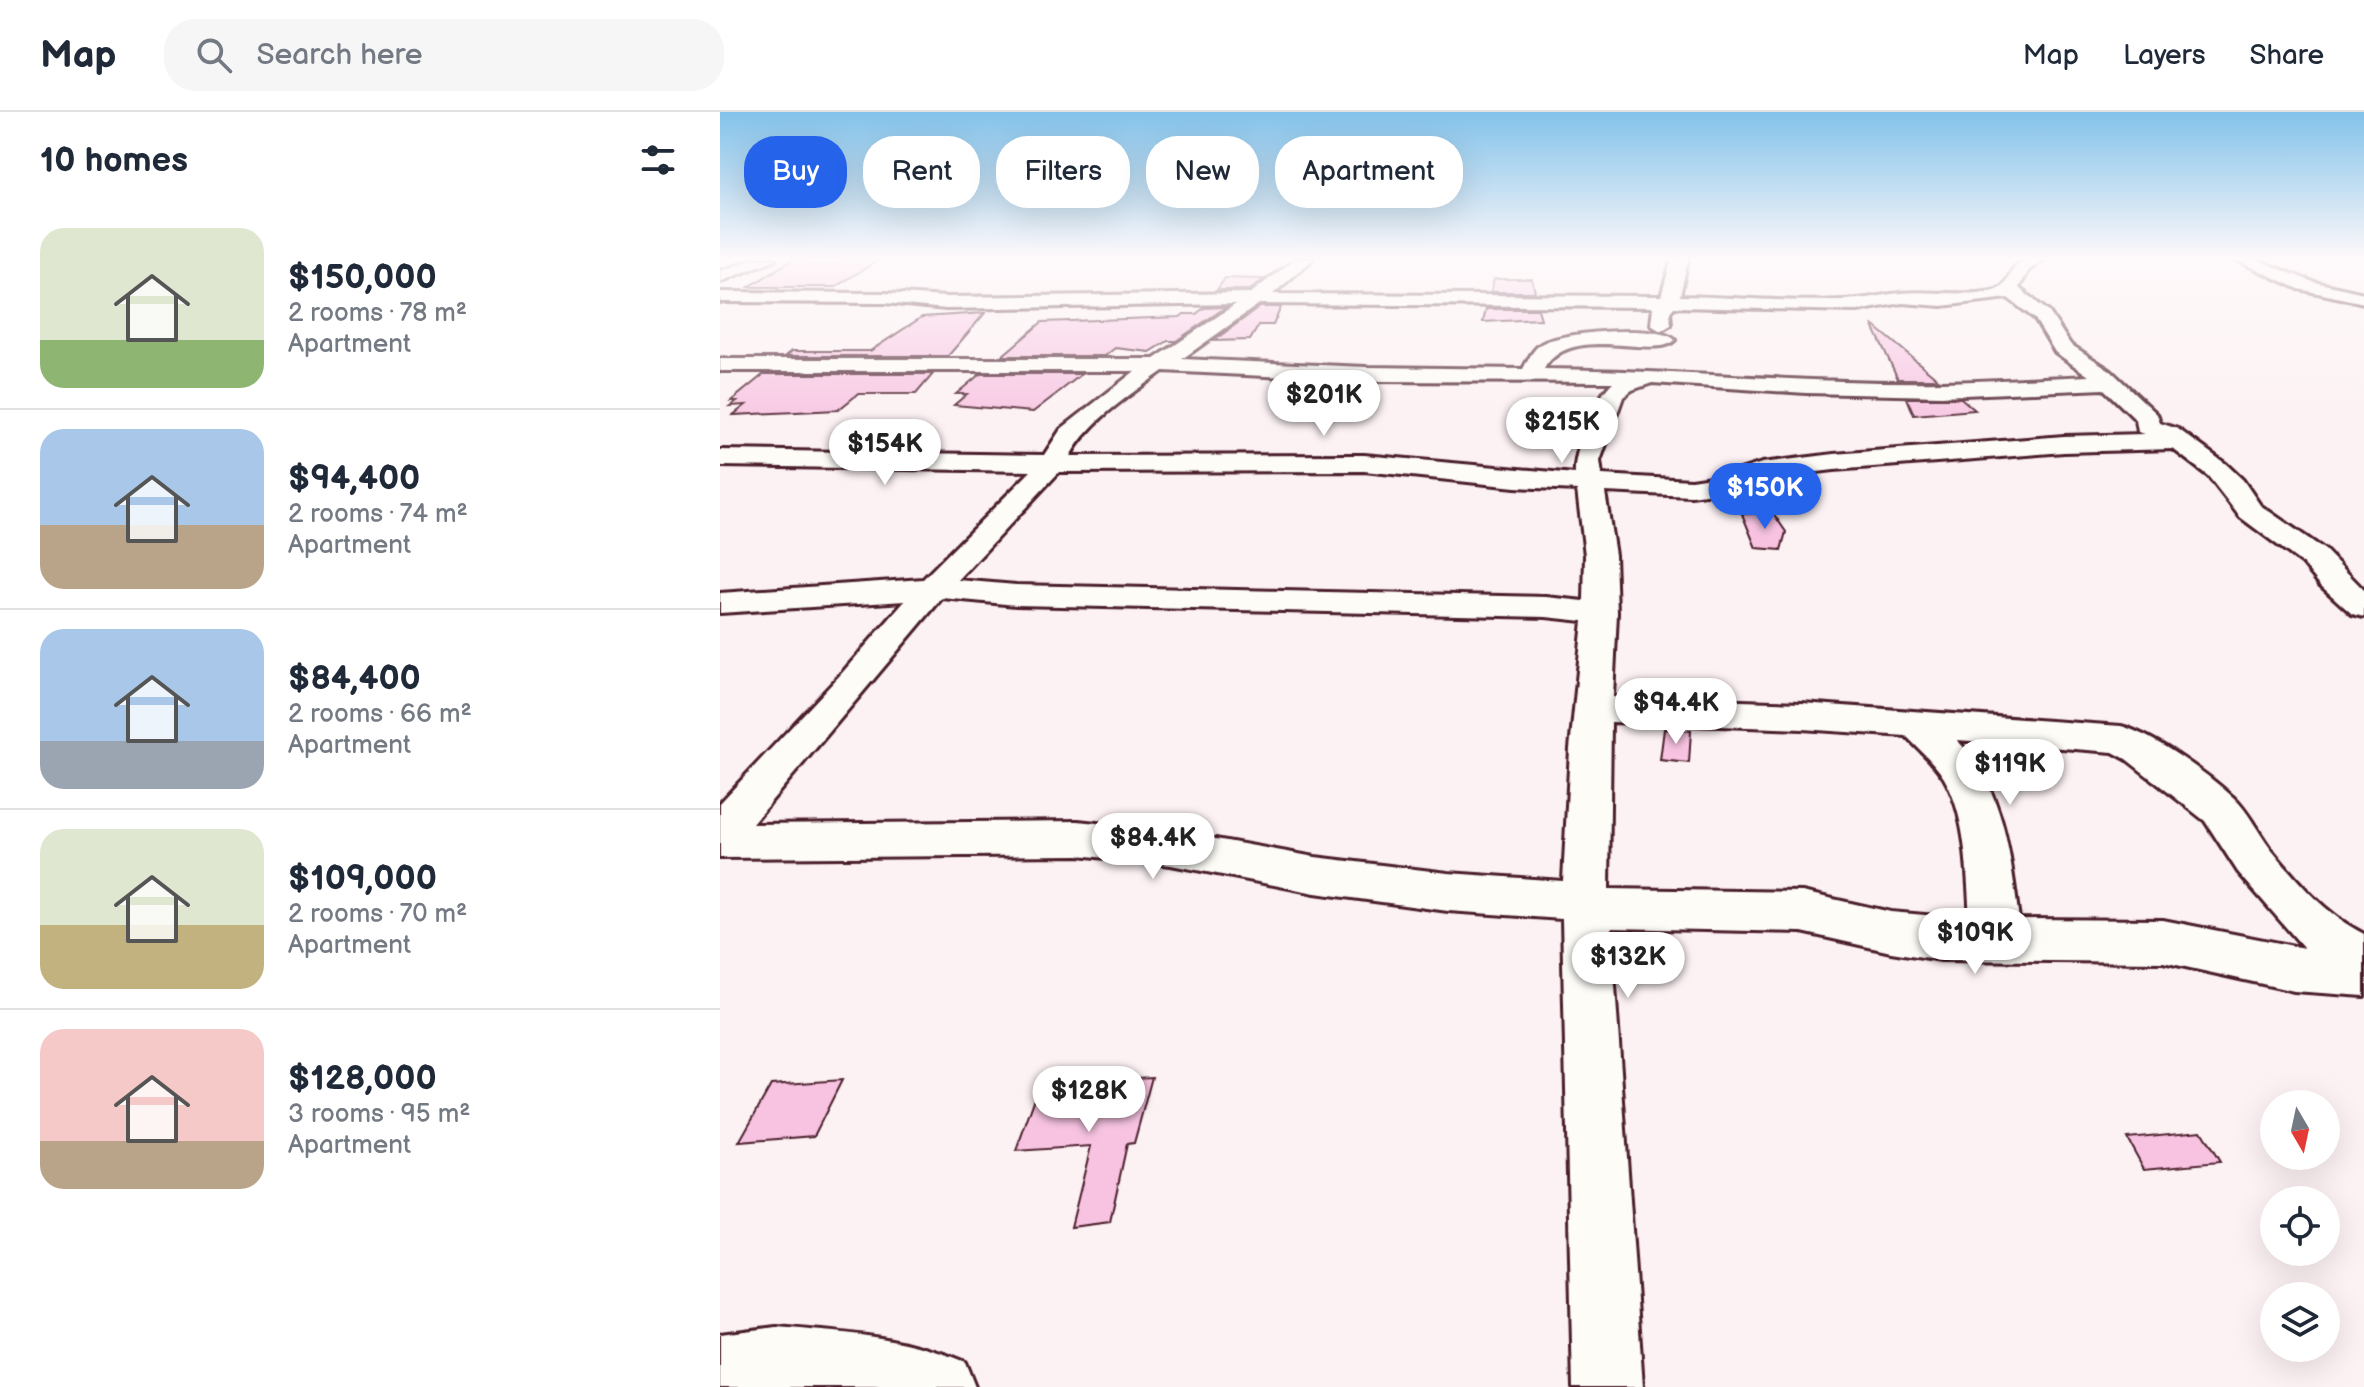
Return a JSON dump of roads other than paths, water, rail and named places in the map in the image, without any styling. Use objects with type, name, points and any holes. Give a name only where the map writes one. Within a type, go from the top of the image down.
[{"type":"street","points":[[720,831],[855,681],[933,588],[1052,464],[1070,434],[1086,418],[1227,318]]},
{"type":"street","points":[[1660,318],[1673,363],[1697,379]]},
{"type":"street","points":[[2044,318],[2062,348],[2108,382],[2148,419],[2147,427],[2169,434],[2227,479],[2250,511],[2314,557],[2331,578],[2364,607]]},
{"type":"street","points":[[1530,374],[1544,352],[1557,344],[1623,338],[1665,340]]},
{"type":"street","points":[[720,365],[1161,364],[1366,374],[1650,376],[1794,386],[1941,389],[2108,382]]},
{"type":"street","points":[[1608,1387],[1585,905],[1590,749],[1600,613],[1600,555],[1587,461],[1613,394],[1624,385],[1650,376]]},
{"type":"street","points":[[720,458],[1052,464],[1364,463],[1515,479],[1691,488],[1729,483],[1762,471],[1834,462],[2101,442],[2178,441]]},
{"type":"street","points":[[720,603],[855,596],[933,588],[1016,595],[1492,605],[1600,613]]},
{"type":"street","points":[[1594,709],[1916,724],[2121,739],[2140,749],[2220,810],[2254,860],[2307,921],[2326,938],[2364,958]]},
{"type":"street","points":[[1916,724],[1963,775],[1973,800],[1984,844],[1997,940]]},
{"type":"street","points":[[720,841],[1078,838],[1171,848],[1315,875],[1448,892],[1585,905],[1802,912],[1941,939],[2163,941],[2294,969],[2364,974]]},
{"type":"street","points":[[720,1369],[776,1362],[882,1371],[940,1387]]}]
